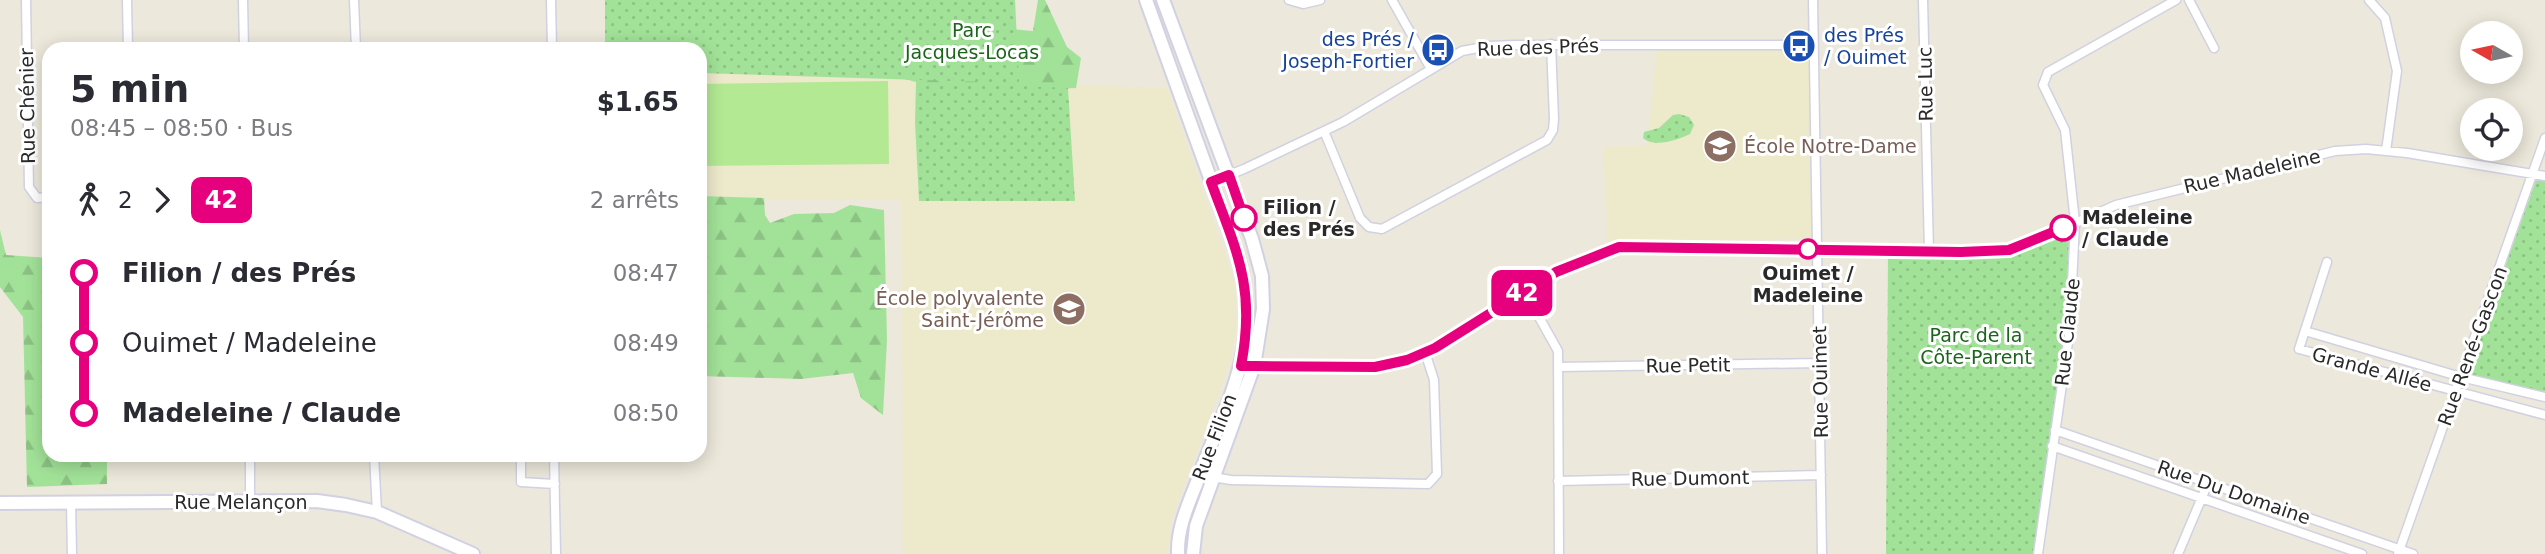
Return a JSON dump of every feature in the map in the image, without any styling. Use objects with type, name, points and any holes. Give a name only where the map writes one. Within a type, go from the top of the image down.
[{"type":"street","name":"Rue Chénier","points":[[26,0],[29,187],[37,198],[42,198]]},
{"type":"street","points":[[127,0],[128,42]]},
{"type":"street","points":[[243,0],[244,42]]},
{"type":"street","points":[[354,0],[356,42]]},
{"type":"street","points":[[551,0],[552,42]]},
{"type":"street","name":"Rue Filion","points":[[1146,0],[1244,274],[1247,300],[1248,366],[1199,475],[1181,524],[1178,554]]},
{"type":"street","name":"Rue Filion","points":[[1163,0],[1252,239],[1261,273],[1264,309],[1214,477],[1196,526],[1192,554]]},
{"type":"street","points":[[1289,0],[1303,5],[1320,0]]},
{"type":"street","points":[[1392,0],[1431,69]]},
{"type":"street","name":"Rue Ouimet","points":[[1813,0],[1822,554]]},
{"type":"street","name":"Rue Luc","points":[[1923,0],[1929,252]]},
{"type":"street","points":[[2189,0],[2214,48]]},
{"type":"street","points":[[2369,0],[2385,18],[2397,71],[2386,151]]},
{"type":"street","name":"Rue Claude","points":[[2038,554],[2070,328],[2075,222],[2065,130],[2043,85],[2048,72],[2174,1]]},
{"type":"street","points":[[1324,131],[1360,218],[1369,227],[1382,229],[1547,140],[1553,130],[1554,119],[1551,44]]},
{"type":"street","name":"Rue des Prés","points":[[1211,182],[1324,131],[1462,51],[1489,46],[1551,44],[1814,45]]},
{"type":"street","name":"Rue René-Gascon","points":[[2399,552],[2545,138]]},
{"type":"street","name":"Rue Madeleine","points":[[1248,366],[1375,367],[1407,360],[1425,352],[1556,272],[1619,247],[1929,252],[2009,250],[2116,205],[2335,151],[2386,151],[2545,176]]},
{"type":"street","name":"Grande Allée","points":[[2327,262],[2299,349],[2545,415]]},
{"type":"street","points":[[1244,274],[1261,273]]},
{"type":"street","points":[[1525,292],[1558,351],[1559,554]]},
{"type":"street","name":"Grande Allée","points":[[2305,331],[2461,377],[2545,397]]},
{"type":"street","points":[[1199,475],[1428,484],[1437,474],[1434,380],[1425,352]]},
{"type":"street","name":"Rue Petit","points":[[1558,367],[1819,363]]},
{"type":"street","name":"Rue Du Domaine","points":[[2054,430],[2399,552],[2413,554]]},
{"type":"street","name":"Rue Du Domaine","points":[[2052,446],[2362,554]]},
{"type":"street","points":[[250,462],[250,502]]},
{"type":"street","points":[[374,462],[377,512]]},
{"type":"street","points":[[521,462],[521,482],[555,484]]},
{"type":"street","points":[[554,462],[556,554]]},
{"type":"street","name":"Rue Dumont","points":[[1558,481],[1821,475]]},
{"type":"street","points":[[2178,554],[2208,483]]},
{"type":"street","name":"Rue Melançon","points":[[0,503],[317,501],[377,512],[473,554]]},
{"type":"street","points":[[71,503],[72,554]]},
{"type":"shaded area","name":"École Notre-Dame","points":[[1657,49],[1814,50],[1814,238],[1608,243],[1603,147],[1647,145]]},
{"type":"shaded area","name":"École polyvalente Saint-Jérôme","points":[[707,73],[1167,88],[1236,287],[1236,331],[1229,366],[1171,520],[1168,554],[903,554],[902,199],[707,200]]},
{"type":"green space","name":"Parc Jacques-Locas","points":[[605,0],[1015,0],[1019,83],[707,73],[707,42],[605,42]]},
{"type":"green space","points":[[1038,0],[1045,0],[1067,47],[1081,58],[1076,88],[994,91],[952,88],[908,80],[879,61],[948,23],[1033,31]]},
{"type":"green space","points":[[888,81],[889,164],[707,166],[707,84]]},
{"type":"green space","points":[[916,82],[1068,88],[1075,201],[919,201]]},
{"type":"green space","points":[[1673,115],[1689,117],[1694,125],[1690,134],[1660,143],[1643,138],[1644,132],[1659,128]]},
{"type":"green space","points":[[2536,180],[2545,181],[2545,394],[2466,375]]},
{"type":"green space","points":[[707,196],[764,198],[765,215],[770,223],[794,214],[834,213],[850,205],[884,210],[887,340],[883,415],[861,398],[853,373],[801,379],[707,376]]},
{"type":"green space","name":"Parc de la Côte-Parent","points":[[2074,223],[2059,421],[2040,554],[1886,554],[1888,254],[2010,254]]},
{"type":"green space","points":[[0,230],[6,255],[42,258],[42,462],[107,462],[107,484],[27,487],[23,317],[0,287]]},
{"type":"bus line","name":"42","points":[[1244,218],[1229,175],[1211,182],[1244,274],[1248,332],[1241,366],[1375,367],[1407,360],[1435,348],[1556,272],[1619,247],[1961,252],[2009,250],[2063,228]]},
{"type":"place","name":"des Prés / Ouimet","points":[[1799,46]]},
{"type":"place","name":"des Prés / Joseph-Fortier","points":[[1438,50]]},
{"type":"place","name":"École Notre-Dame","points":[[1720,146]]},
{"type":"place","name":"Filion / des Prés","points":[[1244,218]]},
{"type":"place","name":"Madeleine / Claude","points":[[2063,228]]},
{"type":"place","name":"Ouimet / Madeleine","points":[[1808,249]]},
{"type":"place","name":"École polyvalente Saint-Jérôme","points":[[1069,309]]}]
